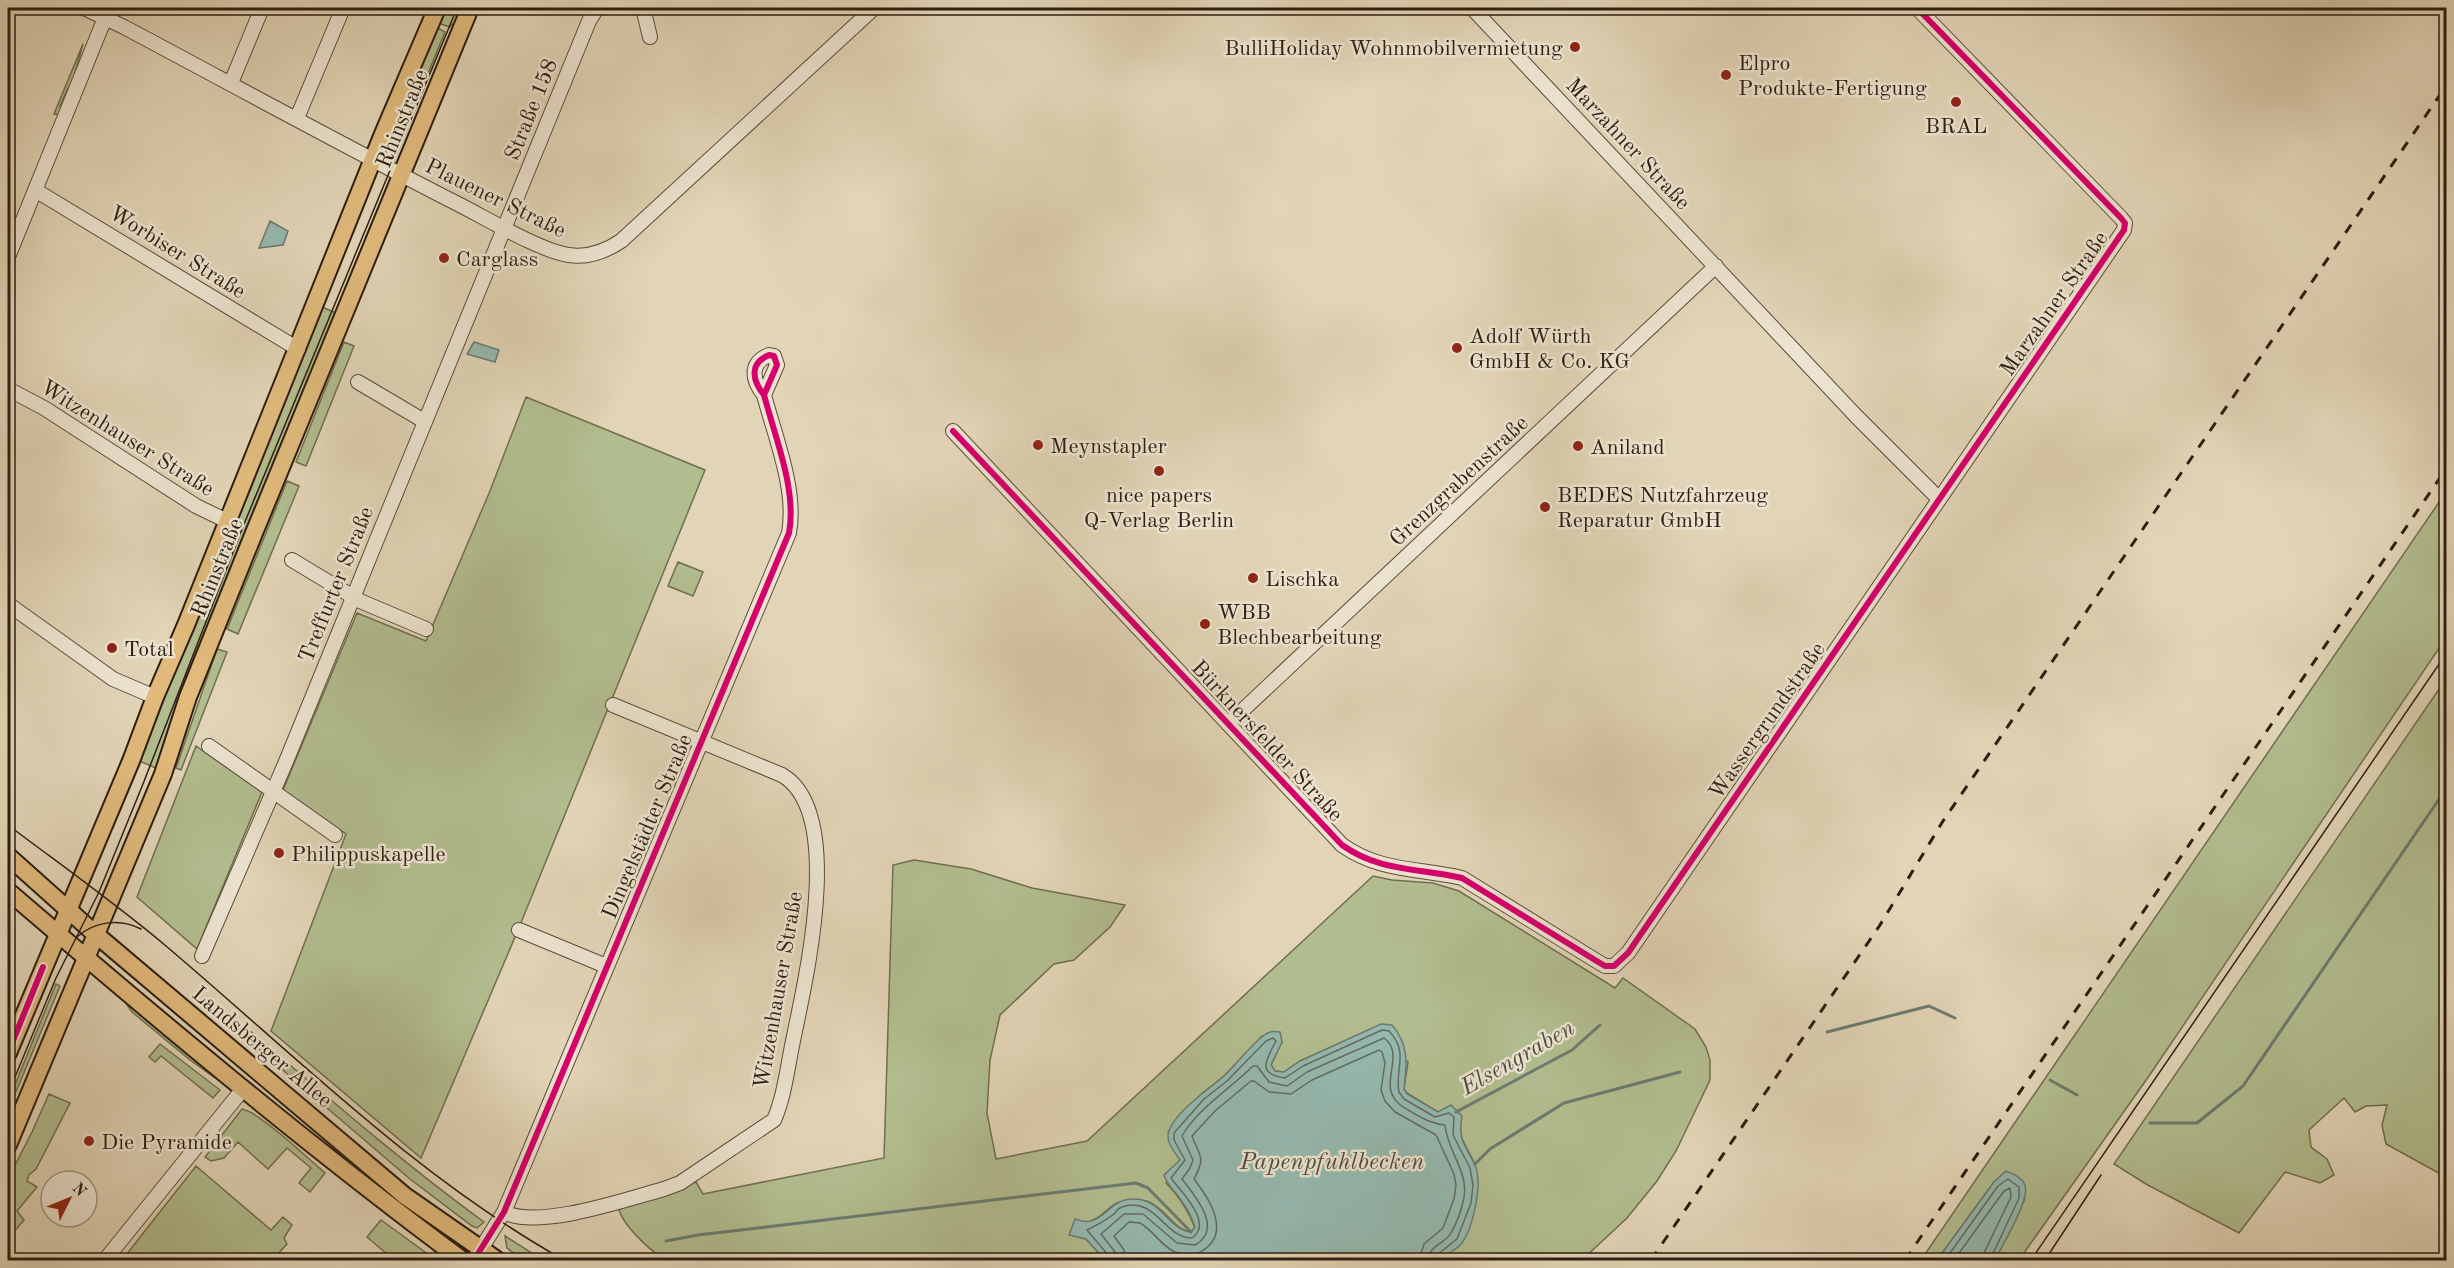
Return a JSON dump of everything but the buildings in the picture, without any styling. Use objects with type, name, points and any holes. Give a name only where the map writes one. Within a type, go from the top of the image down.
[{"type":"main road","name":"Rhinstraße","points":[[8,1053],[131,761],[373,159],[437,8]]},
{"type":"main road","name":"Rhinstraße","points":[[8,1145],[163,774],[188,697],[470,8]]},
{"type":"main road","name":"Landsberger Allee","points":[[8,856],[97,935],[405,1196],[478,1255],[497,1260]]},
{"type":"main road","name":"Landsberger Allee","points":[[8,891],[87,960],[243,1089],[387,1204],[462,1260]]},
{"type":"street","name":"Plauener Straße","points":[[84,8],[106,13],[402,175],[505,228],[552,250],[570,255],[584,255],[609,249],[621,241],[874,8]]},
{"type":"street","points":[[231,83],[262,8]]},
{"type":"street","points":[[297,118],[343,8]]},
{"type":"street","name":"Straße 158","points":[[505,228],[589,21],[597,8]]},
{"type":"street","points":[[643,8],[650,37]]},
{"type":"street","name":"Marzahner Straße","points":[[1472,8],[1864,424],[1939,499],[2122,235],[2125,224],[1917,8]]},
{"type":"street","points":[[8,257],[106,13]]},
{"type":"street","name":"Worbiser Straße","points":[[35,190],[298,349]]},
{"type":"street","name":"Treffurter Straße","points":[[202,956],[505,228]]},
{"type":"street","name":"Grenzgrabenstraße","points":[[1228,724],[1716,266]]},
{"type":"street","points":[[358,382],[424,421]]},
{"type":"street","name":"Witzenhauser Straße","points":[[8,389],[44,408],[196,506],[227,521]]},
{"type":"street","name":"Dingelstädter Straße","points":[[478,1255],[504,1212],[783,547],[791,521],[790,495],[764,395]]},
{"type":"street","name":"Bürknersfelder Straße","points":[[953,431],[1342,845],[1356,855],[1387,867],[1438,872],[1462,878],[1605,966],[1614,966],[1622,961]]},
{"type":"street","name":"Wassergrundstraße","points":[[1622,961],[1939,499]]},
{"type":"street","points":[[292,560],[352,596],[426,629]]},
{"type":"street","points":[[8,604],[113,679],[155,697]]},
{"type":"street","name":"Witzenhauser Straße","points":[[504,1212],[518,1217],[558,1215],[664,1189],[688,1178],[770,1124],[776,1115],[808,962],[817,880],[813,827],[806,804],[794,784],[782,775],[613,705]]},
{"type":"street","points":[[209,746],[335,835]]},
{"type":"street","points":[[519,930],[606,966]]},
{"type":"street","points":[[105,1260],[243,1089]]},
{"type":"green space","points":[[446,8],[463,8],[457,26],[452,24],[450,27],[438,23]]},
{"type":"green space","points":[[436,27],[445,32],[402,137],[396,133],[401,122],[398,120]]},
{"type":"green space","points":[[83,44],[71,88],[68,88],[60,106],[63,108],[60,115],[54,114]]},
{"type":"green space","points":[[320,306],[338,314],[158,769],[137,760]]},
{"type":"green space","points":[[344,342],[354,346],[306,466],[296,462]]},
{"type":"green space","points":[[526,397],[705,470],[518,930],[421,1158],[271,1031],[346,834],[283,790],[357,613],[426,641],[490,491]]},
{"type":"green space","points":[[287,481],[299,486],[238,634],[227,629]]},
{"type":"green space","points":[[2446,492],[2446,638],[2149,1076],[2019,1260],[1995,1260],[2025,1199],[1994,1182],[1937,1260],[1921,1260]]},
{"type":"green space","points":[[678,562],[703,572],[693,596],[668,586]]},
{"type":"green space","points":[[217,649],[227,652],[181,770],[176,768]]},
{"type":"green space","points":[[2446,679],[2444,1176],[2386,1144],[2382,1125],[2387,1105],[2366,1106],[2355,1112],[2344,1098],[2309,1130],[2311,1147],[2327,1159],[2334,1175],[2320,1183],[2285,1172],[2239,1233],[2146,1184],[2114,1164]]},
{"type":"green space","points":[[196,746],[262,792],[197,949],[137,897]]},
{"type":"green space","points":[[914,860],[971,869],[1032,888],[1125,905],[1110,927],[1074,960],[1054,964],[1000,1015],[990,1060],[987,1113],[996,1159],[1087,1141],[1373,876],[1433,883],[1459,891],[1615,988],[1623,978],[1695,1029],[1706,1047],[1710,1060],[1710,1080],[1676,1151],[1657,1181],[1627,1218],[1582,1260],[1439,1260],[1462,1243],[1475,1164],[1459,1133],[1438,1112],[1404,1089],[1408,1062],[1355,1037],[1300,1061],[1284,1072],[1275,1071],[1271,1065],[1282,1042],[1262,1036],[1223,1077],[1200,1095],[1168,1132],[1180,1160],[1166,1183],[1179,1198],[1189,1215],[1195,1228],[1191,1232],[1174,1223],[1155,1205],[1135,1200],[1116,1203],[1096,1219],[1084,1223],[1086,1239],[1105,1260],[668,1260],[662,1257],[633,1232],[619,1210],[629,1203],[696,1182],[703,1194],[884,1158],[893,865]]},
{"type":"green space","points":[[56,984],[60,986],[8,1111],[8,1102]]},
{"type":"green space","points":[[127,1002],[221,1082],[190,1060],[132,1012]]},
{"type":"green space","points":[[242,1024],[392,1150],[484,1222],[477,1228],[472,1226],[410,1179],[257,1048],[239,1029]]},
{"type":"green space","points":[[160,1044],[220,1090],[213,1098],[161,1056],[155,1062],[149,1057]]},
{"type":"green space","points":[[49,1094],[70,1103],[36,1169],[29,1175],[27,1181],[37,1187],[17,1211],[24,1220],[12,1234],[8,1230],[8,1179]]},
{"type":"green space","points":[[242,1109],[260,1118],[325,1173],[310,1192],[299,1183],[311,1168],[287,1148],[268,1169],[238,1142],[224,1158],[211,1161],[205,1157]]},
{"type":"green space","points":[[196,1166],[271,1230],[283,1217],[292,1225],[284,1238],[287,1244],[272,1260],[192,1260],[183,1255],[177,1260],[122,1260]]},
{"type":"green space","points":[[381,1220],[436,1260],[394,1260],[367,1237]]},
{"type":"green space","points":[[505,1236],[543,1260],[528,1260],[516,1255],[507,1248]]},
{"type":"water","points":[[270,221],[288,231],[283,245],[259,248]]},
{"type":"water","points":[[474,342],[499,350],[495,362],[467,354]]},
{"type":"water","name":"Papenpfuhlbecken","points":[[1381,1024],[1392,1025],[1398,1032],[1404,1047],[1406,1063],[1404,1089],[1407,1094],[1438,1112],[1451,1105],[1462,1116],[1461,1136],[1474,1163],[1478,1181],[1476,1205],[1470,1228],[1459,1246],[1451,1252],[1439,1260],[1105,1260],[1086,1239],[1069,1235],[1075,1219],[1092,1221],[1116,1204],[1132,1199],[1150,1203],[1176,1226],[1191,1232],[1195,1227],[1191,1217],[1164,1175],[1180,1160],[1168,1138],[1172,1124],[1178,1116],[1224,1076],[1267,1033],[1280,1032],[1282,1042],[1271,1065],[1275,1071],[1284,1072],[1300,1061]]},
{"type":"water","points":[[2006,1171],[2022,1180],[2025,1192],[2020,1212],[1995,1260],[1937,1260],[1994,1182]]},
{"type":"waterway","points":[[2150,1123],[2197,1123],[2243,1086],[2446,789]]},
{"type":"waterway","points":[[1827,1032],[1929,1006],[1955,1018]]},
{"type":"waterway","name":"Elsengraben","points":[[1456,1112],[1572,1050],[1600,1025]]},
{"type":"waterway","points":[[1475,1164],[1490,1149],[1564,1103],[1680,1072]]},
{"type":"waterway","points":[[2050,1080],[2077,1095]]},
{"type":"waterway","points":[[666,1241],[698,1235],[1136,1183],[1148,1188],[1191,1232]]},
{"type":"tram line","points":[[8,1094],[56,978],[99,892],[242,529],[457,8]]},
{"type":"tram line","points":[[2031,1260],[2446,654]]},
{"type":"tram line","points":[[8,825],[147,930],[407,1153],[510,1227],[564,1260]]},
{"type":"tram line","points":[[77,937],[92,927],[108,923],[125,923],[141,929]]},
{"type":"tram line","points":[[2045,1260],[2101,1175]]},
{"type":"railway","points":[[1651,1260],[1880,925],[1943,821],[2446,86]]},
{"type":"railway","points":[[1905,1260],[2446,469]]},
{"type":"cycle path","points":[[953,431],[1342,845],[1356,854],[1385,865],[1462,878],[1605,966],[1614,966],[1628,953],[2124,230],[2125,223],[2121,218],[1917,8]]},
{"type":"cycle path","points":[[474,1260],[504,1212],[789,533],[791,516],[788,482],[764,395],[757,384],[754,373],[758,363],[769,355],[774,356],[777,365],[764,395]]},
{"type":"cycle path","points":[[8,1053],[43,967]]},
{"type":"place","name":"BulliHoliday Wohnmobilvermietung","points":[[1575,47]]},
{"type":"place","name":"Elpro Produkte-Fertigung","points":[[1726,75]]},
{"type":"place","name":"BRAL","points":[[1956,102]]},
{"type":"place","name":"Carglass","points":[[444,258]]},
{"type":"place","name":"Adolf Würth GmbH & Co. KG","points":[[1457,348]]},
{"type":"place","name":"Meynstapler","points":[[1038,445]]},
{"type":"place","name":"Aniland","points":[[1578,446]]},
{"type":"place","name":"nice papers Q-Verlag Berlin","points":[[1159,471]]},
{"type":"place","name":"BEDES Nutzfahrzeug Reparatur GmbH","points":[[1545,507]]},
{"type":"place","name":"Lischka","points":[[1253,578]]},
{"type":"place","name":"WBB Blechbearbeitung","points":[[1205,624]]},
{"type":"place","name":"Total","points":[[112,648]]},
{"type":"place","name":"Philippuskapelle","points":[[279,853]]},
{"type":"place","name":"Die Pyramide","points":[[89,1141]]}]
